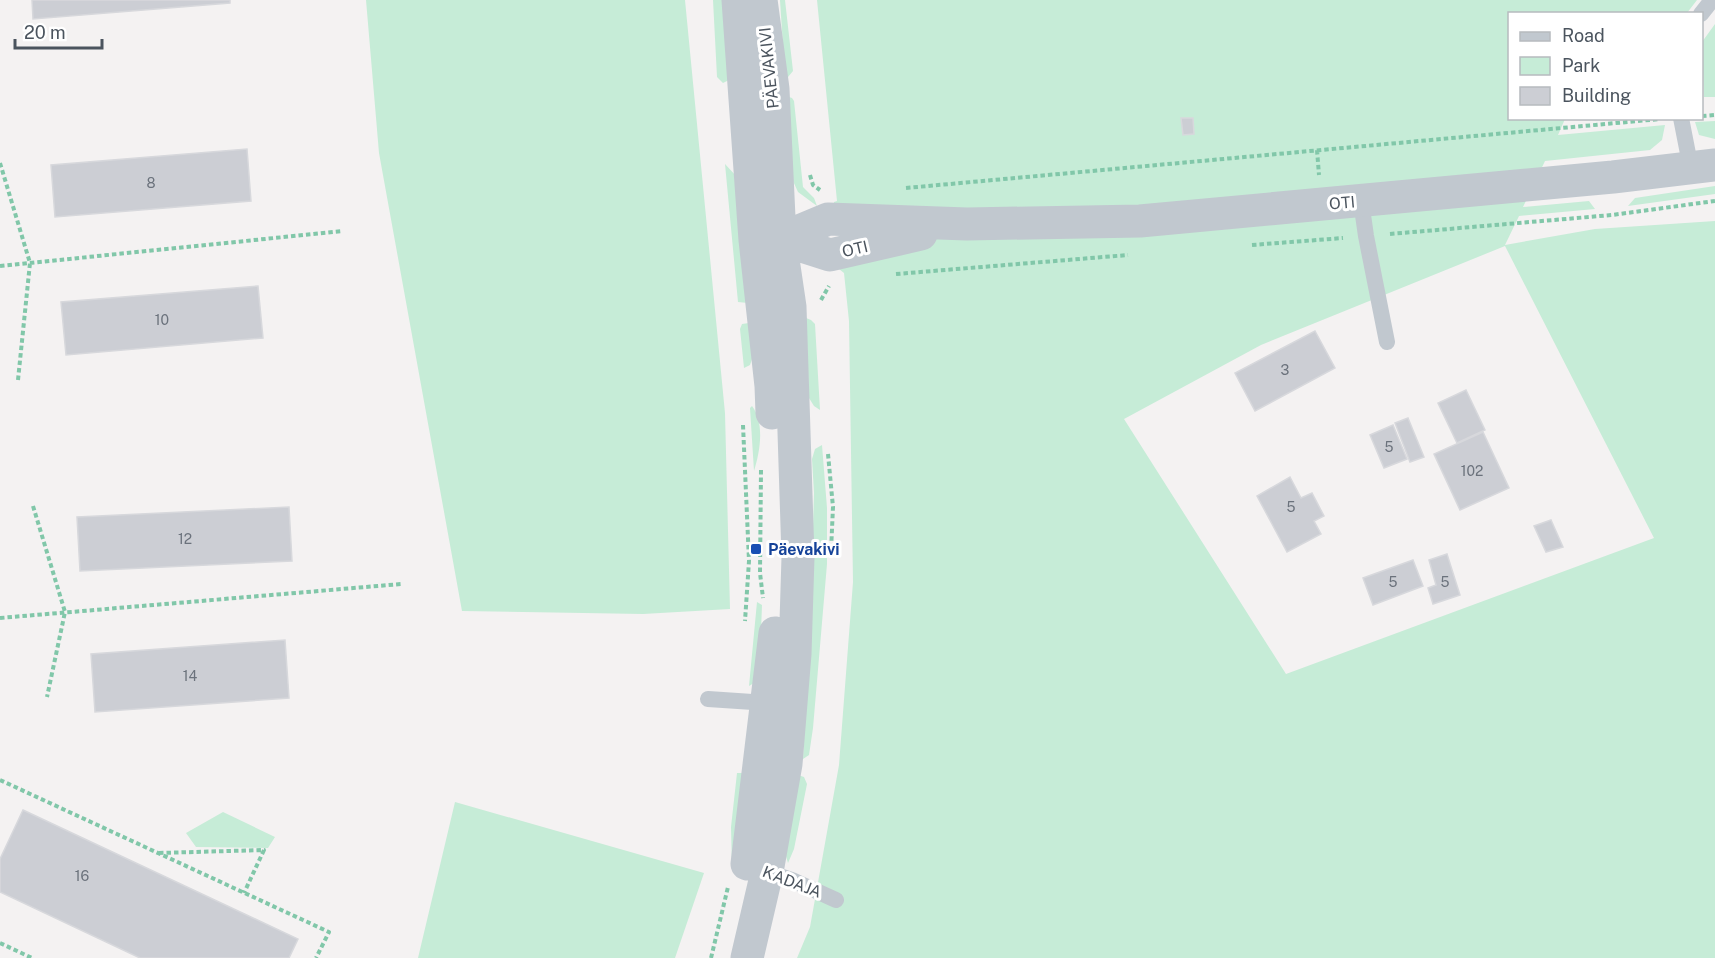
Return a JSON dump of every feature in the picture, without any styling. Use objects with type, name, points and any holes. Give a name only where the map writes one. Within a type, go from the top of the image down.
[{"type":"street","name":"PÄEVAKIVI","points":[[738,0],[767,240],[790,307],[798,557],[795,654],[786,764],[748,872],[747,958]]},
{"type":"street","name":"PÄEVAKIVI","points":[[732,958],[748,872],[776,627],[777,548],[767,240],[773,89],[761,0]]},
{"type":"street","name":"OTI","points":[[767,240],[830,255],[967,224],[1140,220],[1703,167]]},
{"type":"lane","points":[[1703,12],[1712,0]]},
{"type":"lane","points":[[1682,120],[1703,167]]},
{"type":"lane","points":[[1361,201],[1387,342]]},
{"type":"lane","points":[[708,699],[767,703]]},
{"type":"lane","name":"KADAJA","points":[[748,872],[792,880],[836,900]]},
{"type":"path","points":[[898,189],[1640,120]]},
{"type":"path","points":[[0,163],[30,263],[18,380]]},
{"type":"path","points":[[1251,245],[1612,215],[1715,201]]},
{"type":"path","points":[[0,266],[343,231]]},
{"type":"path","points":[[892,274],[1131,255]]},
{"type":"path","points":[[742,419],[749,561],[745,631]]},
{"type":"path","points":[[762,466],[760,573],[765,606]]},
{"type":"path","points":[[33,506],[65,612],[47,697]]},
{"type":"path","points":[[0,618],[401,584]]},
{"type":"path","points":[[0,780],[328,932],[316,958]]},
{"type":"path","points":[[158,853],[264,850],[244,893]]},
{"type":"path","points":[[711,958],[748,872]]},
{"type":"path","points":[[0,943],[32,958]]},
{"type":"green space","points":[[366,0],[685,0],[725,413],[730,609],[643,614],[462,611],[379,153]]},
{"type":"green space","points":[[713,0],[724,0],[729,80],[723,83],[717,77]]},
{"type":"green space","points":[[780,0],[785,0],[793,71],[788,77],[785,77]]},
{"type":"green space","points":[[817,0],[1697,0],[1688,12],[1508,12],[1508,120],[1565,120],[1558,135],[1665,125],[1662,140],[1650,150],[1545,161],[1523,207],[1589,201],[1595,209],[1519,216],[1505,245],[1595,229],[1715,221],[1715,958],[797,958],[810,927],[839,765],[853,582],[849,321],[844,273],[839,269],[844,268],[838,206],[834,206],[834,202],[837,201]],"holes":[[[1505,246],[1654,538],[1286,674],[1124,419],[1261,345]]]},
{"type":"green space","points":[[1715,24],[1715,97],[1704,97],[1703,41]]},
{"type":"green space","points":[[786,96],[794,101],[803,187],[814,198],[817,206],[798,192],[793,181]]},
{"type":"green space","points":[[1715,121],[1715,139],[1699,135],[1695,122]]},
{"type":"green space","points":[[725,164],[737,177],[748,303],[738,302]]},
{"type":"green space","points":[[1715,186],[1715,194],[1628,206],[1635,198]]},
{"type":"green space","points":[[806,318],[815,324],[820,410],[809,398]]},
{"type":"green space","points":[[749,323],[753,356],[750,365],[744,368],[740,329],[742,324]]},
{"type":"green space","points":[[752,406],[760,429],[754,471],[750,408]]},
{"type":"green space","points":[[822,445],[827,508],[827,564],[813,728],[809,755],[803,759],[811,594],[814,493],[812,459],[815,449]]},
{"type":"green space","points":[[757,602],[762,605],[761,631],[754,683],[749,686]]},
{"type":"green space","points":[[737,773],[743,773],[732,868],[731,827]]},
{"type":"green space","points":[[798,775],[804,777],[807,784],[794,849],[788,863],[785,853]]},
{"type":"green space","points":[[455,802],[704,873],[675,958],[418,958]]},
{"type":"green space","points":[[223,812],[275,837],[268,848],[196,847],[186,833]]},
{"type":"building","points":[[32,0],[230,0],[230,3],[33,19]]},
{"type":"building","points":[[1181,118],[1193,118],[1194,134],[1183,135]]},
{"type":"building","points":[[247,149],[251,201],[55,217],[51,165]]},
{"type":"building","points":[[258,286],[263,338],[66,355],[61,302]]},
{"type":"building","points":[[1315,331],[1335,368],[1255,411],[1235,373]]},
{"type":"building","points":[[1466,390],[1485,430],[1457,443],[1438,403]]},
{"type":"building","points":[[1408,418],[1424,457],[1410,462],[1395,423]]},
{"type":"building","points":[[1393,425],[1407,459],[1384,468],[1370,435]]},
{"type":"building","points":[[1483,432],[1509,488],[1460,510],[1434,454]]},
{"type":"building","points":[[1290,477],[1301,498],[1312,493],[1324,516],[1314,521],[1321,534],[1287,552],[1257,496]]},
{"type":"building","points":[[289,507],[292,561],[80,571],[77,517]]},
{"type":"building","points":[[1551,520],[1563,547],[1546,552],[1534,526]]},
{"type":"building","points":[[1447,554],[1460,595],[1433,604],[1428,588],[1436,585],[1429,560]]},
{"type":"building","points":[[1413,560],[1423,586],[1373,605],[1363,578]]},
{"type":"building","points":[[285,640],[289,698],[95,712],[91,654]]},
{"type":"building","points":[[23,810],[298,939],[289,958],[140,958],[0,892],[0,859]]},
{"type":"place","name":"Päevakivi","points":[[756,549]]}]
